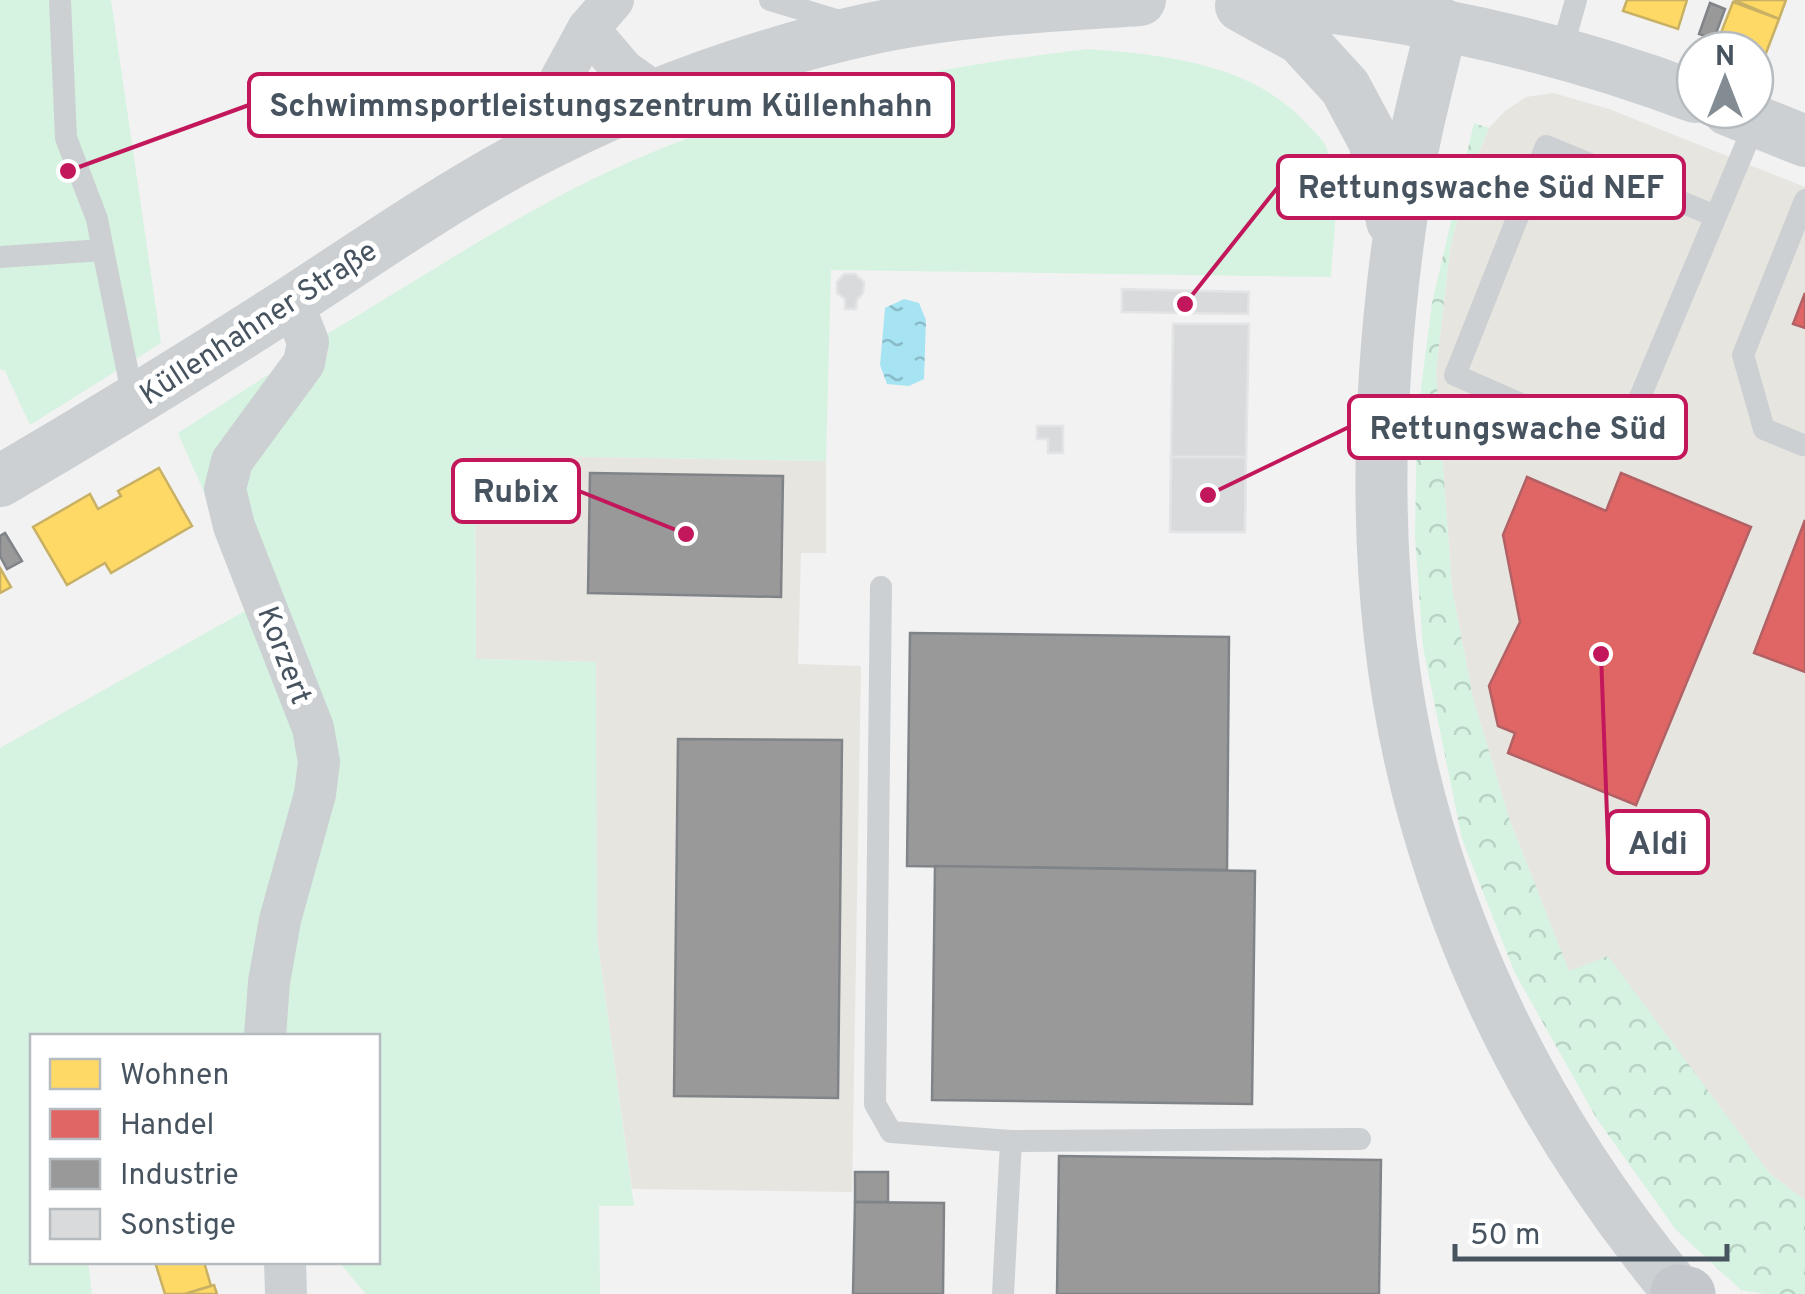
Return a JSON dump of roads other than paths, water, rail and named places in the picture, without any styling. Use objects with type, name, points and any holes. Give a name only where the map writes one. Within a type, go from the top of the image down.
[{"type":"street","name":"Küllenhahner Straße","points":[[0,481],[134,402],[444,202],[516,161],[658,95],[784,52],[943,7],[1140,0]]},
{"type":"street","points":[[1230,0],[1300,39],[1345,87],[1374,141],[1398,244]]},
{"type":"street","points":[[1260,0],[1377,12],[1442,24],[1561,53],[1675,91]]},
{"type":"street","points":[[600,14],[624,70],[658,95]]},
{"type":"street","points":[[516,161],[600,14]]},
{"type":"street","points":[[1442,24],[1405,189],[1384,418],[1386,592],[1398,694],[1426,824],[1472,951],[1501,1017],[1570,1145],[1673,1294]]},
{"type":"street","points":[[1775,128],[1805,140]]},
{"type":"street","name":"Korzert","points":[[264,1034],[268,982],[280,920],[315,794],[318,762],[313,728],[234,526],[224,489],[232,461],[304,363],[308,342],[292,301]]},
{"type":"street","points":[[285,1264],[286,1294]]},
{"type":"lane","points":[[60,0],[66,138],[96,220],[134,402]]},
{"type":"lane","points":[[770,0],[867,30]]},
{"type":"lane","points":[[1561,53],[1576,0]]},
{"type":"lane","points":[[1716,216],[1546,146],[1455,374],[1619,447],[1716,216],[1738,130]]},
{"type":"lane","points":[[1802,444],[1764,430],[1742,354],[1805,200]]},
{"type":"lane","points":[[0,257],[103,250]]},
{"type":"lane","points":[[881,587],[875,1104],[891,1132],[1011,1141],[1360,1139]]},
{"type":"lane","points":[[1003,1294],[1011,1141]]},
{"type":"water","points":[[904,299],[919,303],[926,320],[924,379],[909,386],[887,384],[880,365],[885,308]]},
{"type":"place","name":"Schwimmsportleistungszentrum Küllenhahn","points":[[68,171]]},
{"type":"place","name":"Rettungswache Süd NEF","points":[[1185,304]]},
{"type":"place","name":"Rettungswache Süd","points":[[1208,495]]},
{"type":"place","name":"Rubix","points":[[686,534]]},
{"type":"place","name":"Aldi","points":[[1601,654]]}]
